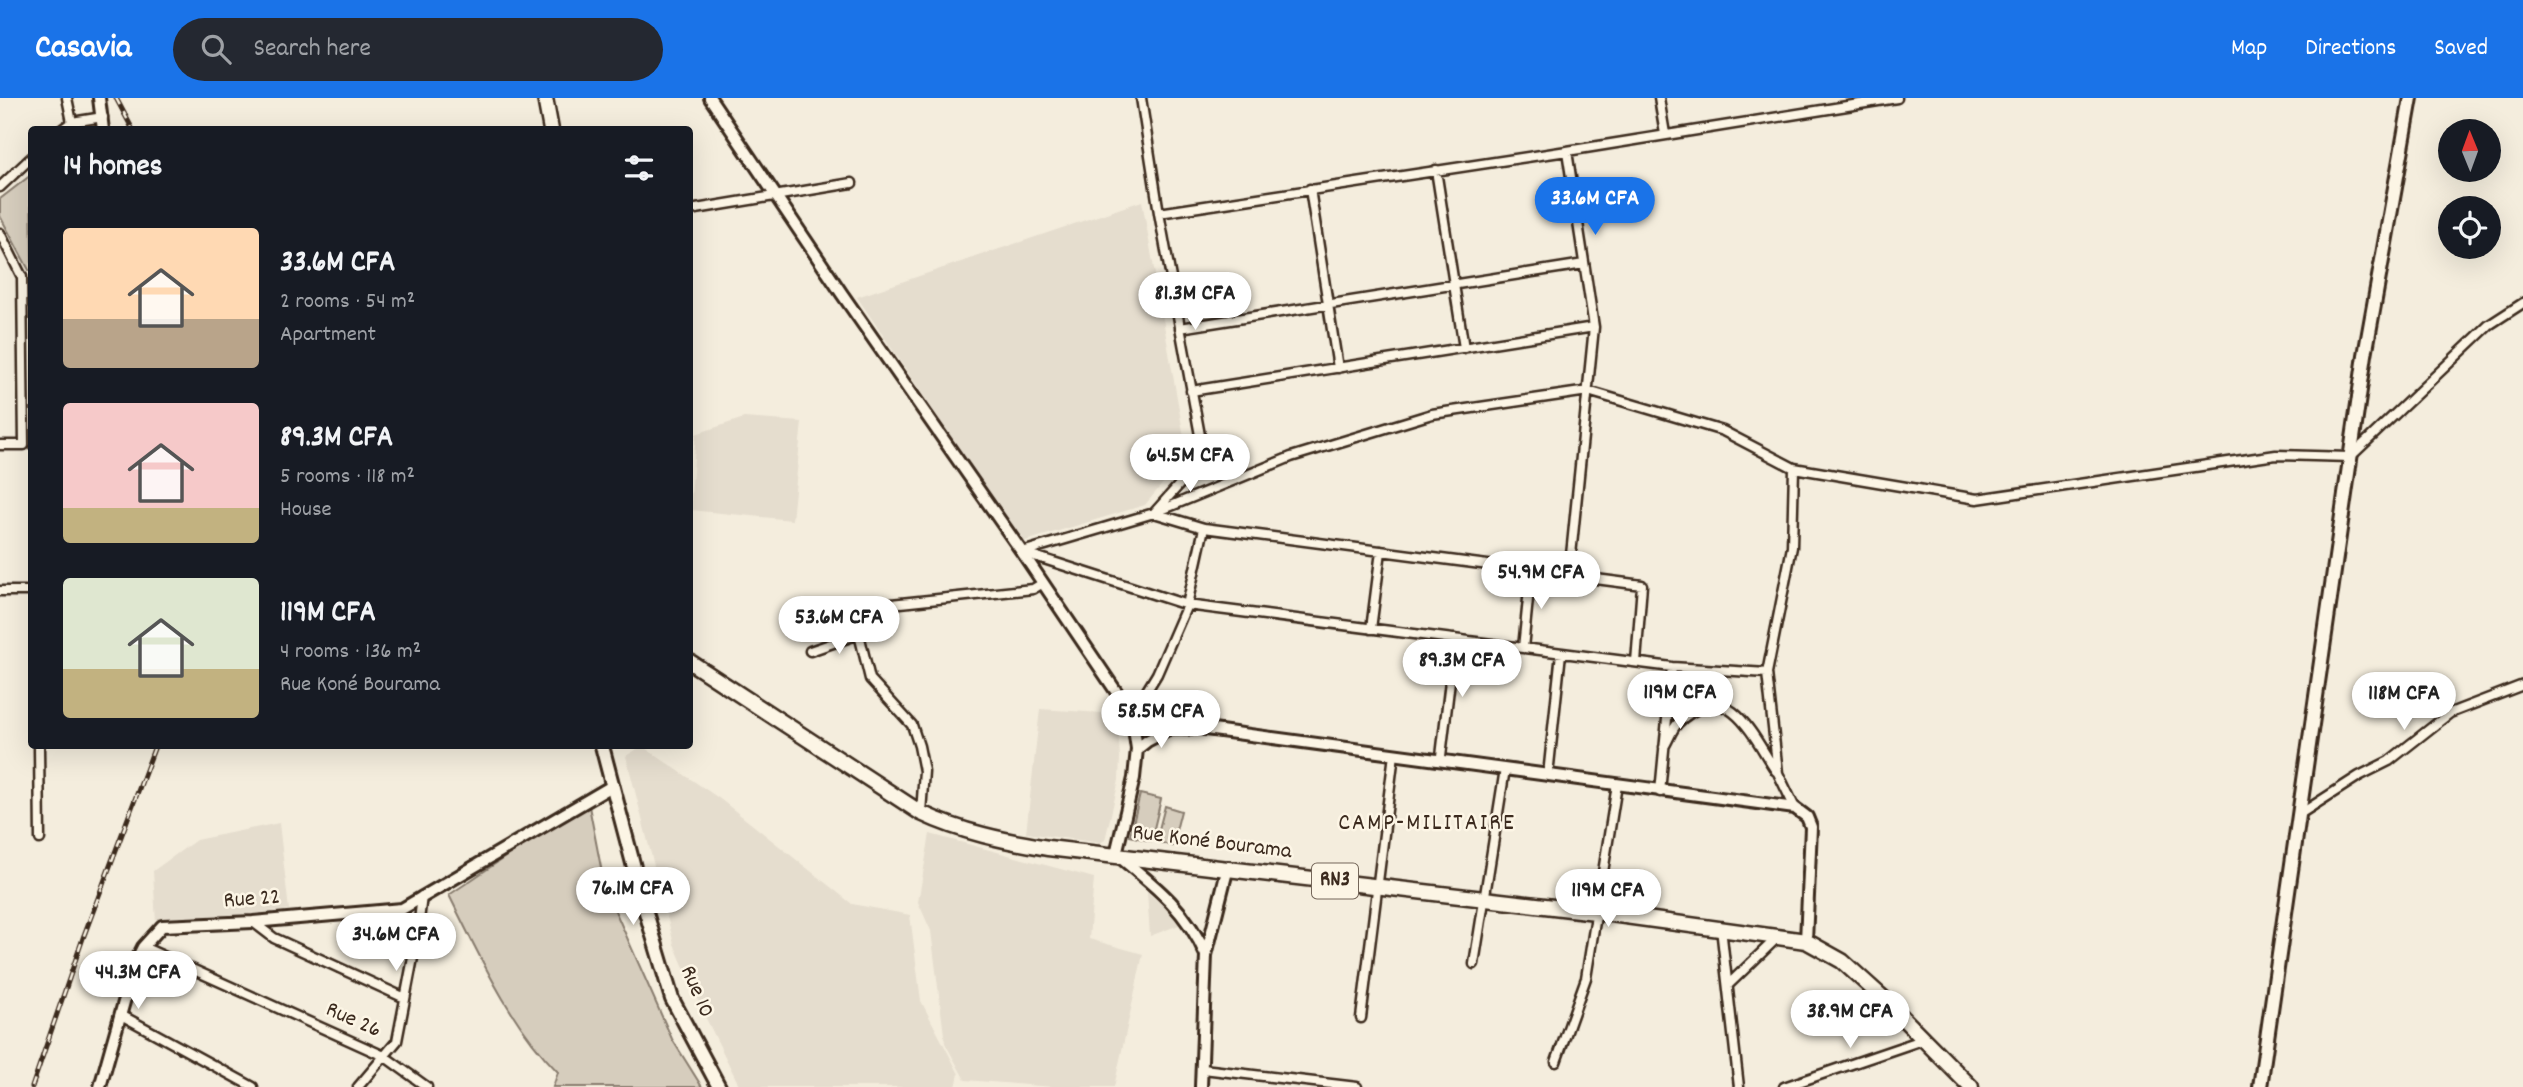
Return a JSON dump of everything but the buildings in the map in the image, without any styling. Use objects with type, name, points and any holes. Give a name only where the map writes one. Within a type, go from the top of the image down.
[{"type":"highway","points":[[545,98],[550,126]]},
{"type":"highway","name":"Rue Koné Bourama","points":[[693,664],[921,813],[942,823],[1002,840],[1048,848],[1485,898],[1806,941],[1842,961],[1925,1039],[1971,1087]]},
{"type":"main road","points":[[2260,1087],[2350,457],[2375,297],[2411,98]]},
{"type":"main road","name":"Rue 10","points":[[603,749],[672,999],[719,1087]]},
{"type":"street","points":[[68,98],[72,122]]},
{"type":"street","points":[[99,98],[103,126]]},
{"type":"street","points":[[710,98],[1132,715],[1147,725],[1172,729],[1198,728],[1660,792],[1796,808]]},
{"type":"street","points":[[1141,98],[1159,213],[1204,457],[1154,513]]},
{"type":"street","points":[[1658,98],[1665,134]]},
{"type":"street","points":[[1159,213],[1897,98]]},
{"type":"street","points":[[66,126],[72,122],[103,117]]},
{"type":"street","points":[[1567,151],[1594,327],[1569,575]]},
{"type":"street","points":[[0,187],[28,161]]},
{"type":"street","points":[[1436,170],[1464,348]]},
{"type":"street","points":[[693,210],[852,183]]},
{"type":"street","points":[[1310,189],[1338,368]]},
{"type":"street","points":[[0,233],[22,277],[27,321],[24,445],[0,444]]},
{"type":"street","points":[[1180,328],[1584,264]]},
{"type":"street","points":[[1023,552],[1154,513],[1291,457],[1432,414],[1588,391],[1723,431],[1794,468],[1977,499],[2276,456],[2350,457],[2489,325],[2523,303]]},
{"type":"street","points":[[1192,391],[1594,327]]},
{"type":"street","points":[[1778,773],[1767,673],[1791,547],[1794,468]]},
{"type":"street","points":[[1154,513],[1204,528],[1642,585],[1636,662]]},
{"type":"street","points":[[1204,528],[1187,605],[1157,674],[1132,715],[1137,749],[1134,778],[1116,855],[1156,886],[1187,919],[1206,955]]},
{"type":"street","points":[[1371,629],[1381,551]]},
{"type":"street","points":[[1023,552],[1187,605],[1672,667],[1767,673]]},
{"type":"street","points":[[1522,648],[1531,570]]},
{"type":"street","points":[[921,813],[924,771],[912,725],[870,679],[859,634],[872,606],[1033,589],[1043,583]]},
{"type":"street","points":[[0,591],[28,591]]},
{"type":"street","points":[[810,651],[859,634]]},
{"type":"street","points":[[1441,756],[1455,639]]},
{"type":"street","points":[[1548,775],[1562,653]]},
{"type":"street","points":[[1660,792],[1672,667]]},
{"type":"street","points":[[2300,814],[2359,776],[2389,761],[2450,713],[2523,685]]},
{"type":"street","points":[[1664,747],[1677,723],[1700,707],[1715,705],[1732,711],[1745,725],[1778,773],[1796,808],[1807,817],[1811,827],[1806,941]]},
{"type":"street","points":[[1137,749],[1157,735],[1172,729]]},
{"type":"street","points":[[39,749],[40,839]]},
{"type":"street","points":[[1362,1018],[1394,754]]},
{"type":"street","points":[[1474,964],[1505,769]]},
{"type":"street","points":[[1556,1062],[1586,978],[1616,785]]},
{"type":"street","name":"Rue 22","points":[[100,1087],[135,962],[143,947],[162,926],[253,922],[402,909],[612,786]]},
{"type":"street","points":[[1201,1087],[1206,955],[1228,867]]},
{"type":"street","points":[[358,1087],[397,1041],[422,897]]},
{"type":"street","points":[[253,922],[274,937],[405,998]]},
{"type":"street","points":[[1197,934],[1212,928]]},
{"type":"street","points":[[1721,928],[1739,1087]]},
{"type":"street","points":[[1728,985],[1779,936]]},
{"type":"street","name":"Rue 26","points":[[143,947],[384,1056],[427,1087]]},
{"type":"street","points":[[121,1014],[253,1087]]},
{"type":"street","points":[[1784,1087],[1925,1039]]},
{"type":"street","points":[[1203,1069],[1357,1087]]},
{"type":"shaded area","points":[[28,177],[28,268],[0,216],[0,199]]},
{"type":"shaded area","points":[[1142,201],[1187,454],[1145,505],[1022,542],[857,297]]},
{"type":"shaded area","points":[[744,418],[802,422],[792,520],[693,510],[696,434]]},
{"type":"shaded area","points":[[1040,709],[1117,714],[1119,780],[1105,840],[1100,843],[1026,833]]},
{"type":"shaded area","points":[[637,749],[646,749],[720,799],[852,904],[910,915],[921,1001],[959,1074],[956,1087],[740,1087],[702,1010],[674,944],[626,756]]},
{"type":"shaded area","points":[[1140,794],[1161,799],[1151,841],[1130,836]]},
{"type":"shaded area","points":[[588,801],[605,888],[672,1039],[702,1087],[553,1087],[558,1072],[510,1010],[449,895]]},
{"type":"shaded area","points":[[1165,806],[1181,811],[1172,846],[1156,841]]},
{"type":"shaded area","points":[[279,823],[289,910],[156,923],[153,871],[196,840]]},
{"type":"shaded area","points":[[930,834],[1094,878],[1089,939],[1143,954],[1114,1087],[1053,1087],[965,1080],[945,1043],[931,931],[918,902]]},
{"type":"shaded area","points":[[1147,892],[1175,916],[1179,925],[1150,936]]},
{"type":"railway","points":[[116,98],[131,126]]},
{"type":"railway","points":[[32,1087],[83,938],[154,749]]},
{"type":"district","name":"CAMP-MILITAIRE","points":[[1427,824]]}]
